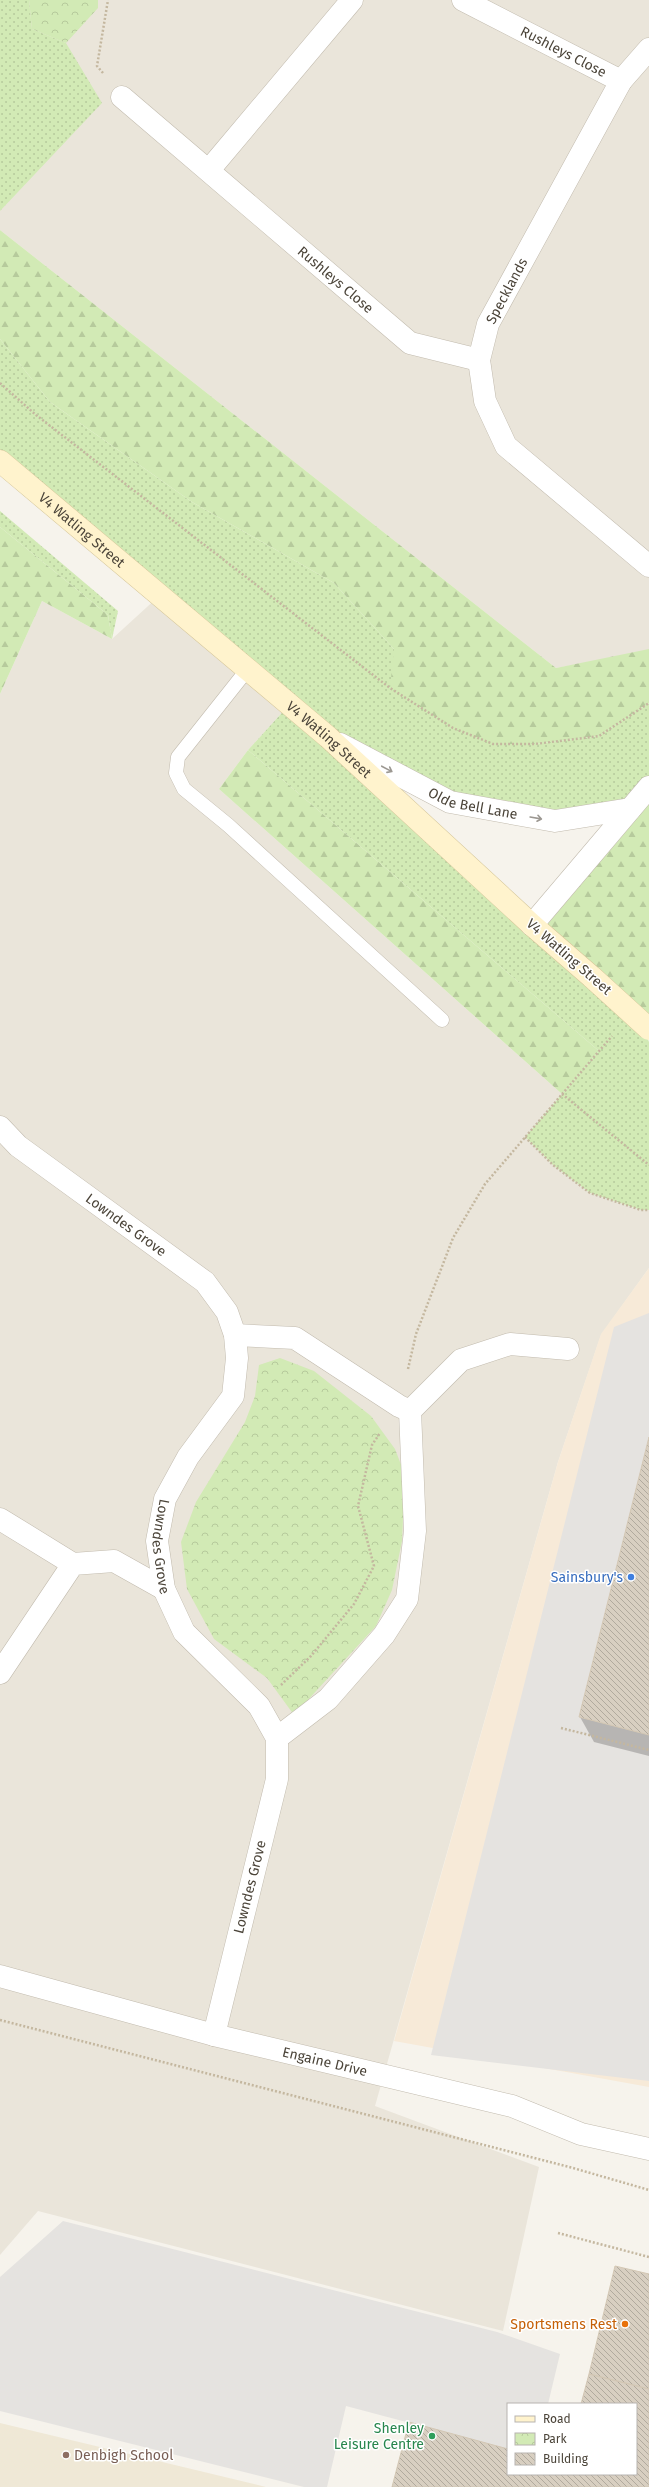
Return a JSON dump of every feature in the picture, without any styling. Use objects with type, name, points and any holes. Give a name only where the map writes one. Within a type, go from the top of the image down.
[{"type":"street","points":[[209,170],[352,0]]},
{"type":"street","name":"Rushleys Close","points":[[463,0],[621,81]]},
{"type":"street","name":"Specklands","points":[[649,49],[621,81],[488,324],[479,360],[485,402],[506,446],[649,566]]},
{"type":"street","name":"Rushleys Close","points":[[122,97],[410,343],[479,360]]},
{"type":"street","name":"V4 Watling Street","points":[[0,461],[328,737],[532,926],[649,1029]]},
{"type":"street","name":"Olde Bell Lane","points":[[328,737],[450,802],[555,821],[630,808]]},
{"type":"street","points":[[532,926],[649,787]]},
{"type":"street","name":"Lowndes Grove","points":[[0,1127],[18,1146],[205,1282],[227,1312],[235,1335],[237,1358],[233,1396],[188,1457],[165,1499],[157,1541],[164,1589],[184,1632],[259,1706],[277,1738],[277,1779],[214,2035]]},
{"type":"street","points":[[235,1335],[295,1338],[399,1406],[410,1411]]},
{"type":"street","points":[[277,1738],[328,1698],[384,1635],[407,1599],[415,1531],[410,1411],[461,1360],[510,1344],[568,1349]]},
{"type":"street","points":[[0,1520],[73,1564],[114,1561],[164,1589]]},
{"type":"street","points":[[0,1673],[73,1564]]},
{"type":"street","name":"Engaine Drive","points":[[0,1976],[214,2035],[512,2106],[581,2134],[649,2149]]},
{"type":"lane","points":[[247,670],[178,757],[176,773],[184,789],[228,825],[442,1020]]},
{"type":"path","points":[[108,0],[97,66],[122,97]]},
{"type":"path","points":[[0,383],[36,415],[390,688],[453,728],[494,744],[535,744],[592,737],[599,736],[649,703]]},
{"type":"path","points":[[562,1094],[649,1165]]},
{"type":"path","points":[[525,1137],[553,1165],[590,1193],[640,1210],[649,1210]]},
{"type":"path","points":[[561,1728],[649,1750]]},
{"type":"path","points":[[0,2020],[573,2168],[649,2190]]},
{"type":"path","points":[[558,2233],[649,2257]]},
{"type":"shaded area","points":[[0,0],[649,0],[649,652],[556,668],[0,230]]},
{"type":"shaded area","points":[[159,596],[289,705],[248,750],[219,789],[562,1094],[525,1137],[590,1193],[640,1210],[649,1210],[649,1268],[601,1335],[558,1462],[375,2106],[539,2167],[503,2331],[38,2211],[0,2255],[0,694],[42,601],[112,639]]},
{"type":"shaded area","points":[[649,1268],[649,2087],[394,2041],[558,1462],[601,1334]]},
{"type":"shaded area","points":[[649,1313],[649,1437],[579,1717],[649,1735],[649,2081],[431,2055],[614,1327]]},
{"type":"shaded area","points":[[63,2221],[497,2332],[560,2354],[548,2403],[507,2403],[507,2449],[346,2406],[327,2487],[304,2487],[0,2411],[0,2277]]},
{"type":"shaded area","name":"Denbigh School","points":[[0,2423],[266,2487],[0,2487]]},
{"type":"green space","points":[[0,0],[29,0],[32,29],[66,43],[102,103],[0,211]]},
{"type":"green space","points":[[29,0],[98,0],[98,8],[66,43],[32,29]]},
{"type":"green space","points":[[0,230],[556,668],[649,649],[649,703],[599,736],[535,744],[493,744],[453,728],[390,688],[394,649],[334,583],[192,502],[50,402],[0,339]]},
{"type":"green space","points":[[0,339],[50,402],[192,502],[334,583],[394,649],[494,744],[535,744],[599,736],[649,703],[649,787],[630,809],[555,821],[450,802],[330,738],[634,1008],[649,1042],[649,1210],[641,1210],[590,1193],[553,1165],[525,1137],[599,1051],[248,750],[289,705],[0,460]]},
{"type":"green space","points":[[0,511],[118,611],[112,639],[108,615],[0,527]]},
{"type":"green space","points":[[0,527],[108,615],[112,639],[42,601],[0,694]]},
{"type":"green space","points":[[248,750],[599,1051],[562,1094],[219,789]]},
{"type":"green space","points":[[649,787],[649,1029],[532,925]]},
{"type":"green space","points":[[280,1358],[314,1371],[371,1416],[395,1449],[405,1475],[402,1541],[392,1590],[376,1626],[294,1715],[267,1678],[214,1639],[187,1589],[181,1542],[196,1502],[245,1422],[255,1396],[259,1365]]},
{"type":"building","name":"Sainsbury's","points":[[649,1437],[649,1735],[579,1717]]},
{"type":"building","name":"Sportsmens Rest","points":[[615,2266],[649,2274],[649,2389],[589,2374]]},
{"type":"building","name":"Shenley Leisure Centre","points":[[589,2374],[649,2389],[649,2487],[392,2487],[409,2422],[507,2449],[507,2475],[637,2475],[637,2403],[581,2403]]},
{"type":"place","name":"Sainsbury's","points":[[631,1577]]},
{"type":"place","name":"Sportsmens Rest","points":[[625,2324]]},
{"type":"place","name":"Shenley Leisure Centre","points":[[432,2436]]},
{"type":"place","name":"Denbigh School","points":[[66,2455]]}]
